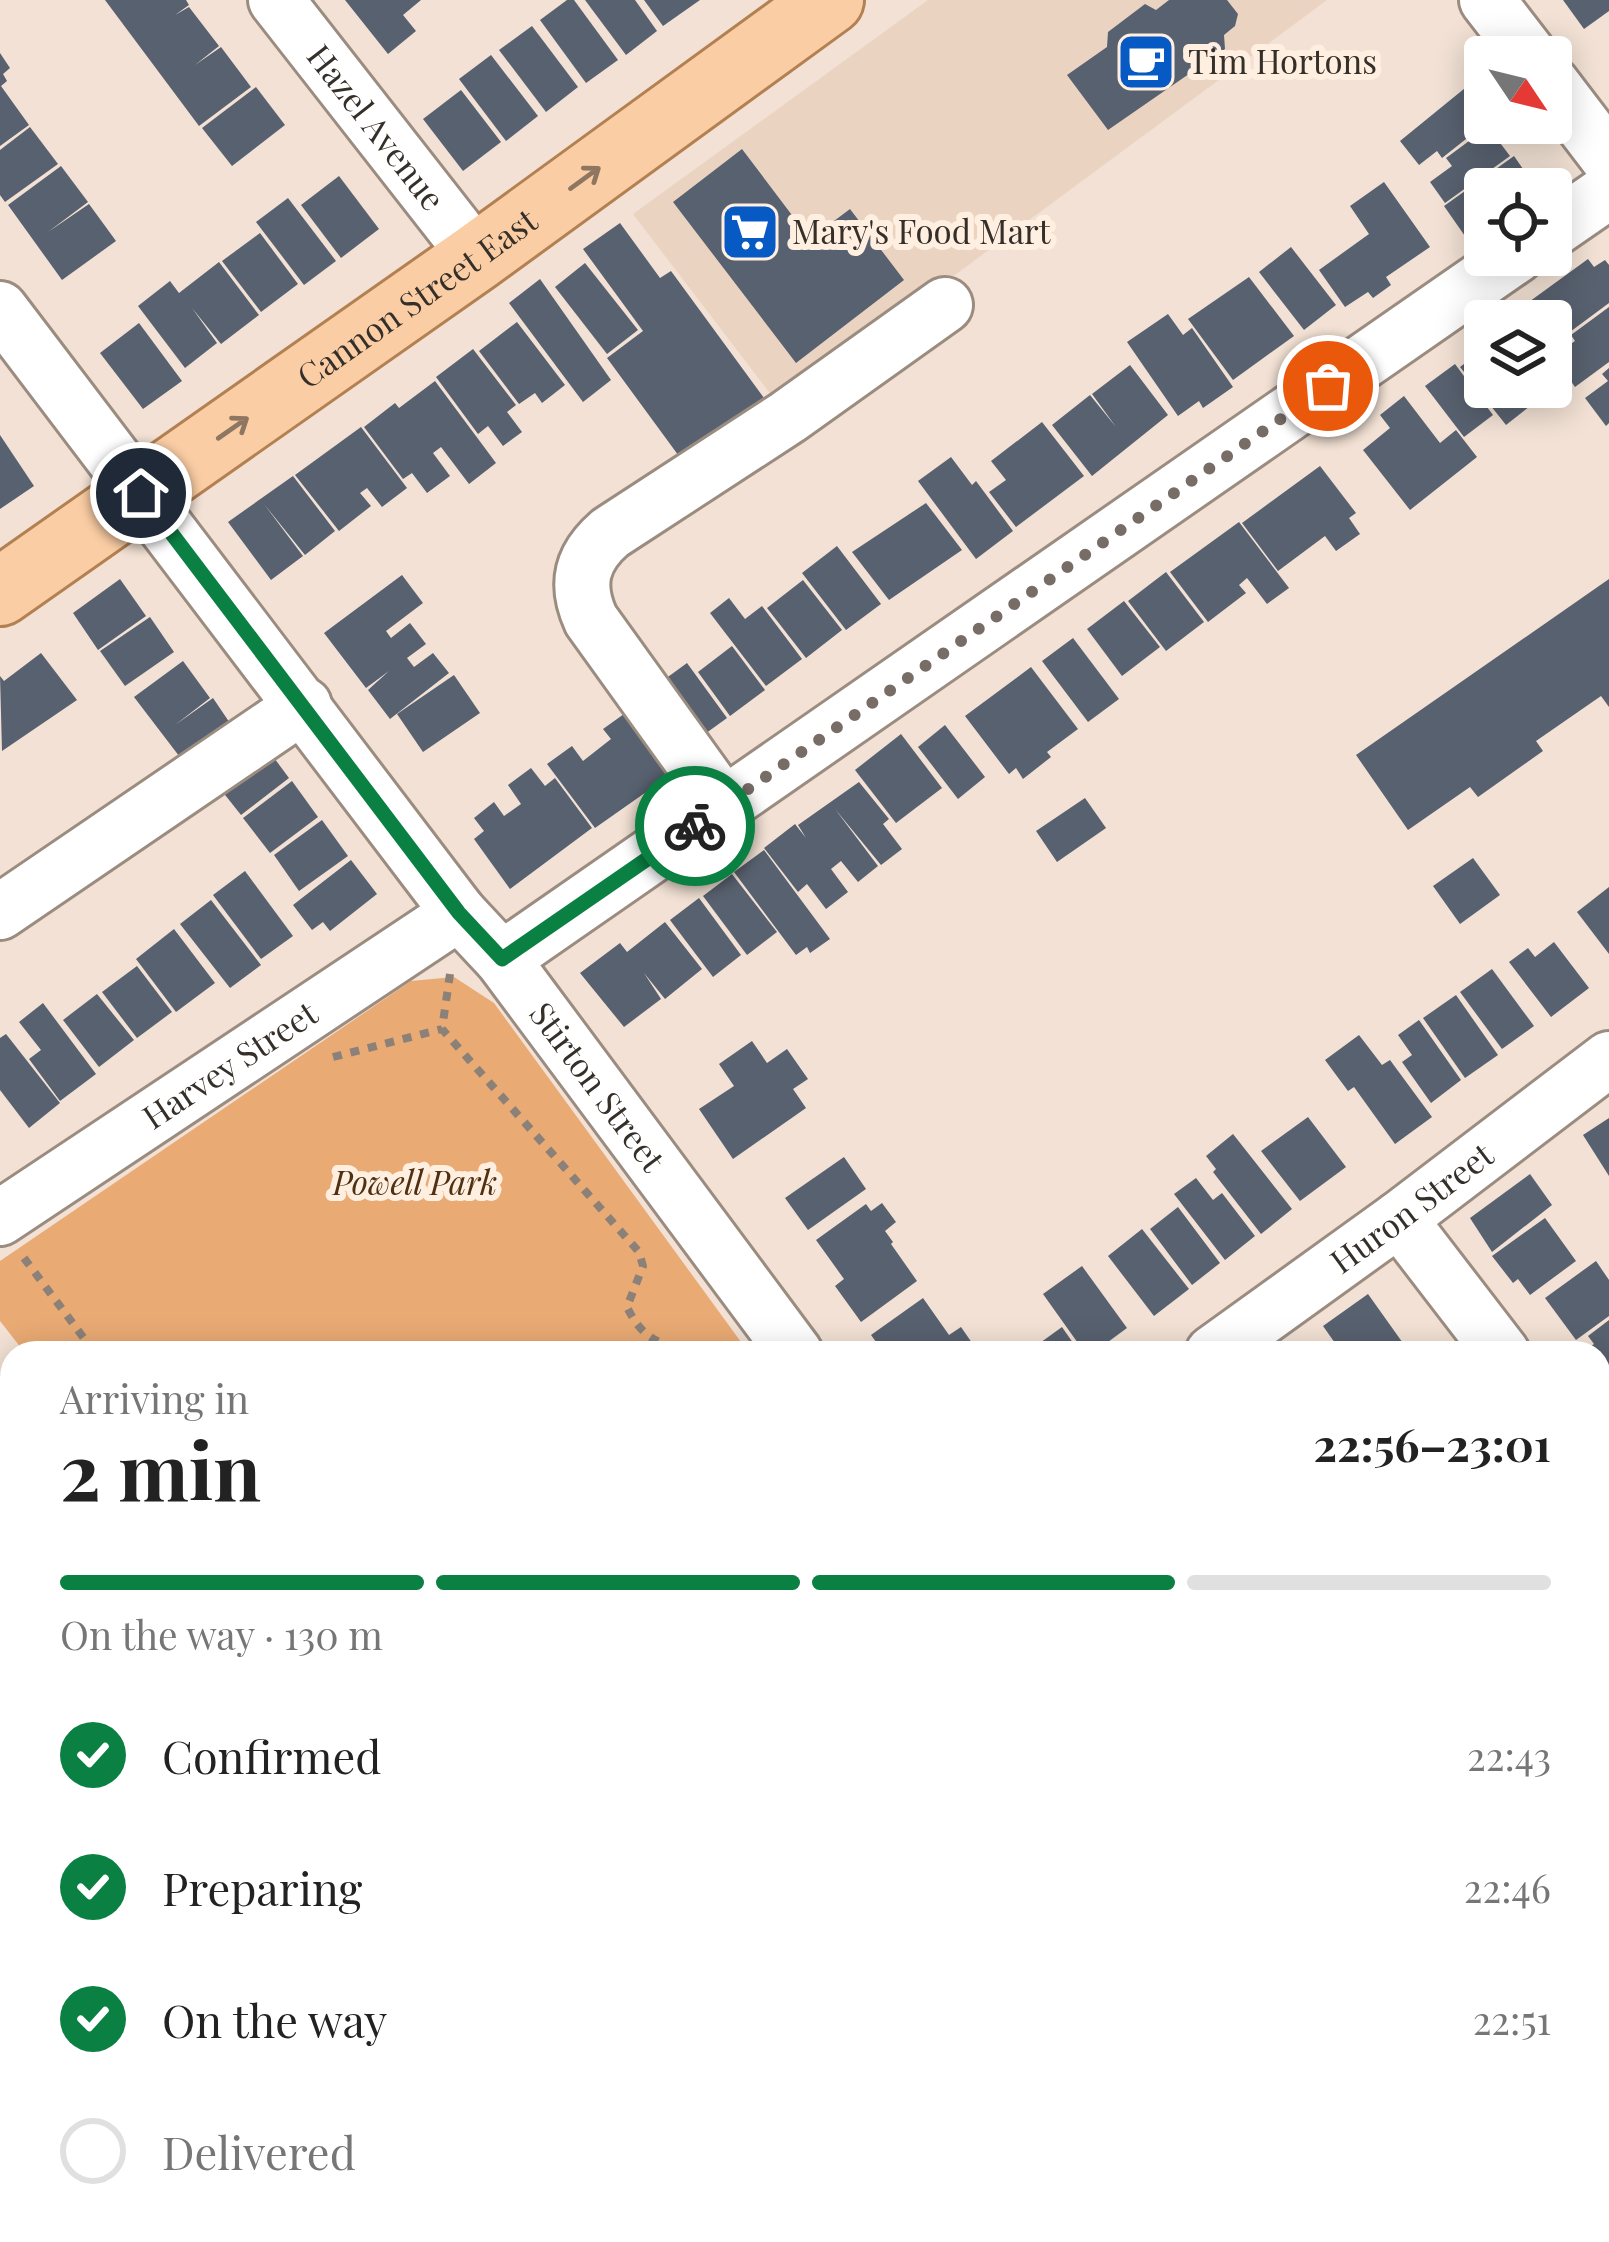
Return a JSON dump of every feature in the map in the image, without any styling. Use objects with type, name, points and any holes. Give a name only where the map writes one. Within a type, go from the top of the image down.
[{"type":"main road","name":"Cannon Street East","points":[[0,592],[477,257],[797,9]]},
{"type":"street","name":"Hazel Avenue","points":[[276,0],[477,257]]},
{"type":"street","points":[[1487,0],[1515,36]]},
{"type":"street","points":[[1572,111],[1609,159]]},
{"type":"street","points":[[1572,217],[1609,191]]},
{"type":"street","points":[[502,959],[1486,276]]},
{"type":"street","points":[[724,805],[591,620],[583,602],[585,563],[610,533],[788,417],[945,305]]},
{"type":"street","name":"Stirton Street","points":[[0,309],[459,913],[502,959],[786,1341]]},
{"type":"street","points":[[0,912],[304,705]]},
{"type":"street","name":"Harvey Street","points":[[7,1231],[302,1018],[459,913]]},
{"type":"street","name":"Huron Street","points":[[1230,1341],[1609,1059]]},
{"type":"street","points":[[1399,1219],[1493,1341]]},
{"type":"path","points":[[459,913],[442,1029],[639,1252],[643,1266],[627,1307],[648,1341]]},
{"type":"path","points":[[302,1018],[329,1058],[442,1029]]},
{"type":"path","points":[[7,1231],[86,1341]]},
{"type":"shaded area","points":[[928,0],[1327,0],[779,405],[633,214]]},
{"type":"green space","name":"Powell Park","points":[[454,977],[494,1003],[740,1341],[16,1341],[0,1321],[0,1261],[411,981]]},
{"type":"building","points":[[105,0],[186,0],[189,5],[175,15],[189,7],[219,46],[195,65],[221,47],[251,87],[199,126]]},
{"type":"building","points":[[345,0],[421,0],[403,15],[416,31],[388,54]]},
{"type":"building","points":[[574,0],[618,60],[586,83],[540,20]]},
{"type":"building","points":[[585,0],[635,0],[657,31],[626,55]]},
{"type":"building","points":[[644,0],[700,0],[663,26]]},
{"type":"building","name":"Tim Hortons","points":[[1169,0],[1227,0],[1238,14],[1235,26],[1224,35],[1225,49],[1108,130],[1067,75],[1107,47],[1108,32],[1145,4],[1156,10]]},
{"type":"building","points":[[1563,0],[1609,0],[1609,11],[1584,29]]},
{"type":"building","points":[[532,26],[578,87],[546,112],[499,50]]},
{"type":"building","points":[[0,53],[10,68],[1,86],[29,125],[0,146]]},
{"type":"building","points":[[491,55],[538,116],[506,141],[459,79]]},
{"type":"building","points":[[256,87],[285,125],[232,166],[202,128]]},
{"type":"building","points":[[1464,89],[1464,141],[1442,158],[1437,151],[1419,165],[1400,141]]},
{"type":"building","points":[[461,90],[501,142],[463,171],[423,119]]},
{"type":"building","points":[[30,127],[58,164],[5,202],[0,195],[0,150]]},
{"type":"building","points":[[1465,144],[1501,144],[1510,156],[1493,168],[1464,168],[1464,189],[1445,203],[1430,182],[1452,166],[1446,158]]},
{"type":"building","points":[[742,149],[810,239],[850,209],[904,280],[796,363],[673,202]]},
{"type":"building","points":[[1514,156],[1522,168],[1497,168]]},
{"type":"building","points":[[61,166],[88,202],[48,232],[89,204],[116,241],[62,280],[8,205]]},
{"type":"building","points":[[339,176],[379,229],[341,258],[301,205]]},
{"type":"building","points":[[1384,182],[1430,247],[1386,277],[1391,285],[1373,298],[1368,292],[1345,307],[1319,270],[1369,234],[1350,206]]},
{"type":"building","points":[[1464,192],[1464,235],[1444,206]]},
{"type":"building","points":[[288,198],[336,261],[304,285],[256,222]]},
{"type":"building","points":[[620,223],[660,278],[671,271],[767,402],[684,463],[607,358],[643,331],[583,249]]},
{"type":"building","points":[[260,233],[298,284],[261,312],[222,261]]},
{"type":"building","points":[[1291,247],[1336,305],[1304,330],[1259,272]]},
{"type":"building","points":[[1588,259],[1594,267],[1605,260],[1609,265],[1609,303],[1572,330],[1572,300],[1531,300],[1565,276],[1572,276],[1572,271]]},
{"type":"building","points":[[219,262],[259,315],[221,344],[192,308],[217,343],[185,368],[138,306],[170,281],[179,293]]},
{"type":"building","points":[[585,263],[638,330],[607,354],[555,287]]},
{"type":"building","points":[[1249,277],[1294,336],[1233,380],[1188,319]]},
{"type":"building","points":[[540,279],[611,380],[583,402],[509,303]]},
{"type":"building","points":[[1609,307],[1609,362],[1575,387],[1572,383],[1572,334]]},
{"type":"building","points":[[1168,314],[1183,335],[1192,328],[1233,387],[1203,408],[1199,401],[1178,416],[1127,342]]},
{"type":"building","points":[[517,322],[565,385],[542,403],[535,393],[519,404],[479,351]]},
{"type":"building","points":[[139,323],[182,381],[143,409],[100,353]]},
{"type":"building","points":[[473,349],[516,405],[507,412],[522,432],[503,446],[488,426],[478,434],[436,377]]},
{"type":"building","points":[[1455,364],[1464,376],[1464,408],[1488,408],[1493,415],[1464,437],[1425,386]]},
{"type":"building","points":[[1130,365],[1168,415],[1092,476],[1052,425],[1090,395],[1116,427],[1092,394]]},
{"type":"building","points":[[1609,368],[1606,426],[1585,398],[1608,381],[1602,374]]},
{"type":"building","points":[[435,381],[496,463],[469,484],[441,447],[433,453],[450,476],[427,493],[412,473],[403,479],[364,427]]},
{"type":"building","points":[[1404,396],[1440,443],[1456,430],[1477,457],[1410,510],[1363,450],[1390,428],[1380,415]]},
{"type":"building","points":[[1493,408],[1528,408],[1506,425]]},
{"type":"building","points":[[1042,422],[1084,476],[1016,527],[989,492],[1006,480],[991,461]]},
{"type":"building","points":[[361,427],[407,488],[382,507],[367,488],[360,493],[371,506],[339,531],[295,475]]},
{"type":"building","points":[[0,435],[34,486],[0,509]]},
{"type":"building","points":[[951,457],[972,485],[976,481],[1013,531],[976,559],[918,481]]},
{"type":"building","points":[[1320,466],[1356,513],[1349,518],[1360,534],[1336,551],[1325,536],[1278,571],[1242,523]]},
{"type":"building","points":[[293,476],[335,531],[305,555],[264,504],[303,556],[271,580],[228,522]]},
{"type":"building","points":[[926,503],[962,550],[889,600],[852,552]]},
{"type":"building","points":[[1239,522],[1289,588],[1267,604],[1247,578],[1239,585],[1246,593],[1208,622],[1170,572]]},
{"type":"building","points":[[837,546],[881,604],[846,630],[802,573]]},
{"type":"building","points":[[1166,572],[1204,622],[1166,651],[1128,601]]},
{"type":"building","points":[[402,575],[423,603],[386,631],[391,638],[410,623],[426,644],[407,658],[414,667],[433,653],[449,673],[390,719],[368,690],[389,671],[366,688],[324,633]]},
{"type":"building","points":[[120,579],[146,616],[98,650],[73,613]]},
{"type":"building","points":[[1609,579],[1609,707],[1601,696],[1536,741],[1543,751],[1478,797],[1470,787],[1408,830],[1356,755]]},
{"type":"building","points":[[803,580],[842,630],[806,658],[767,608]]},
{"type":"building","points":[[729,598],[745,619],[762,606],[802,659],[766,686],[710,613]]},
{"type":"building","points":[[1124,601],[1160,647],[1122,676],[1087,629]]},
{"type":"building","points":[[150,617],[174,652],[125,686],[100,651]]},
{"type":"building","points":[[1073,638],[1119,699],[1088,722],[1042,661]]},
{"type":"building","points":[[732,646],[765,690],[730,716],[698,672]]},
{"type":"building","points":[[41,653],[77,700],[2,751],[0,676],[4,681]]},
{"type":"building","points":[[183,661],[210,698],[175,725],[213,698],[238,735],[189,769],[134,697]]},
{"type":"building","points":[[687,663],[727,718],[691,744],[661,682]]},
{"type":"building","points":[[1031,667],[1078,729],[1047,752],[1051,757],[1023,779],[1016,768],[1009,774],[965,716]]},
{"type":"building","points":[[454,675],[480,713],[423,752],[397,714]]},
{"type":"building","points":[[624,714],[632,725],[641,718],[679,769],[595,828],[547,764],[572,746],[583,761],[611,739],[603,729]]},
{"type":"building","points":[[945,725],[985,777],[958,799],[918,747]]},
{"type":"building","points":[[901,734],[942,788],[896,823],[855,770]]},
{"type":"building","points":[[263,743],[289,778],[241,815],[214,781]]},
{"type":"building","points":[[531,768],[545,786],[555,778],[592,828],[510,889],[474,839],[484,831],[474,818],[494,802],[504,816],[521,804],[508,785]]},
{"type":"building","points":[[292,781],[318,817],[270,853],[243,818]]},
{"type":"building","points":[[859,782],[889,819],[883,824],[902,849],[881,865],[835,809],[878,866],[858,882],[841,861],[831,869],[848,892],[826,909],[807,884],[798,892],[764,848],[795,824],[806,838],[798,825]]},
{"type":"building","points":[[1085,798],[1106,828],[1057,862],[1036,831]]},
{"type":"building","points":[[322,820],[348,856],[299,891],[274,855]]},
{"type":"building","points":[[764,850],[830,939],[810,953],[807,947],[796,955],[734,872]]},
{"type":"building","points":[[1473,858],[1500,895],[1460,924],[1433,886]]},
{"type":"building","points":[[351,860],[377,894],[330,931],[323,922],[312,930],[293,905]]},
{"type":"building","points":[[245,871],[293,936],[261,959],[213,895]]},
{"type":"building","points":[[732,874],[777,932],[747,955],[703,896]]},
{"type":"building","points":[[1609,887],[1609,954],[1577,912]]},
{"type":"building","points":[[699,898],[741,955],[713,977],[670,920]]},
{"type":"building","points":[[211,900],[261,965],[230,988],[180,924]]},
{"type":"building","points":[[665,922],[702,969],[665,999],[644,973],[661,999],[624,1027],[580,973],[620,943],[627,952]]},
{"type":"building","points":[[174,929],[215,983],[176,1012],[136,959]]},
{"type":"building","points":[[1554,942],[1589,988],[1551,1017],[1509,962],[1528,948],[1535,957]]},
{"type":"building","points":[[137,966],[172,1012],[137,1038],[102,992]]},
{"type":"building","points":[[1492,969],[1534,1026],[1502,1049],[1460,992]]},
{"type":"building","points":[[97,994],[134,1040],[99,1067],[63,1020]]},
{"type":"building","points":[[1456,995],[1498,1055],[1465,1078],[1423,1018]]},
{"type":"building","points":[[43,1003],[96,1074],[60,1101],[29,1059],[41,1050],[19,1022]]},
{"type":"building","points":[[1419,1020],[1461,1080],[1431,1103],[1402,1062],[1412,1055],[1398,1035]]},
{"type":"building","points":[[6,1034],[60,1103],[29,1128],[0,1090],[0,1038]]},
{"type":"building","points":[[1359,1035],[1382,1065],[1390,1060],[1432,1117],[1395,1144],[1354,1087],[1348,1091],[1325,1060]]},
{"type":"building","points":[[752,1041],[767,1063],[787,1049],[808,1079],[793,1089],[806,1108],[733,1159],[699,1109],[734,1086],[719,1064]]},
{"type":"building","points":[[1308,1117],[1346,1167],[1300,1201],[1261,1151]]},
{"type":"building","points":[[1609,1118],[1609,1176],[1583,1135]]},
{"type":"building","points":[[1233,1134],[1292,1209],[1261,1234],[1206,1156]]},
{"type":"building","points":[[844,1157],[866,1189],[808,1230],[785,1198]]},
{"type":"building","points":[[1530,1174],[1552,1205],[1492,1252],[1470,1218]]},
{"type":"building","points":[[1196,1178],[1213,1200],[1222,1193],[1255,1236],[1225,1260],[1174,1194]]},
{"type":"building","points":[[882,1203],[896,1222],[885,1231],[917,1281],[861,1322],[835,1286],[844,1279],[816,1240],[866,1204],[871,1211]]},
{"type":"building","points":[[1178,1207],[1220,1263],[1192,1285],[1150,1229]]},
{"type":"building","points":[[1545,1218],[1576,1261],[1530,1295],[1518,1279],[1513,1283],[1492,1256]]},
{"type":"building","points":[[1142,1229],[1189,1289],[1154,1316],[1108,1256]]},
{"type":"building","points":[[1596,1261],[1609,1280],[1609,1316],[1576,1340],[1545,1298]]},
{"type":"building","points":[[1082,1266],[1127,1328],[1109,1341],[1076,1341],[1043,1294]]},
{"type":"building","points":[[1368,1294],[1401,1341],[1334,1341],[1323,1326]]},
{"type":"building","points":[[923,1298],[949,1335],[961,1327],[971,1341],[875,1341],[871,1335]]},
{"type":"building","points":[[1609,1320],[1609,1341],[1592,1341],[1588,1336]]},
{"type":"building","points":[[1062,1327],[1072,1341],[1043,1341]]},
{"type":"way so far","points":[[695,826],[1328,386]]},
{"type":"place","name":"Tim Hortons","points":[[1146,62]]},
{"type":"place","name":"Mary's Food Mart","points":[[750,232]]},
{"type":"route","points":[[141,493],[459,913],[502,959],[695,826]]}]
